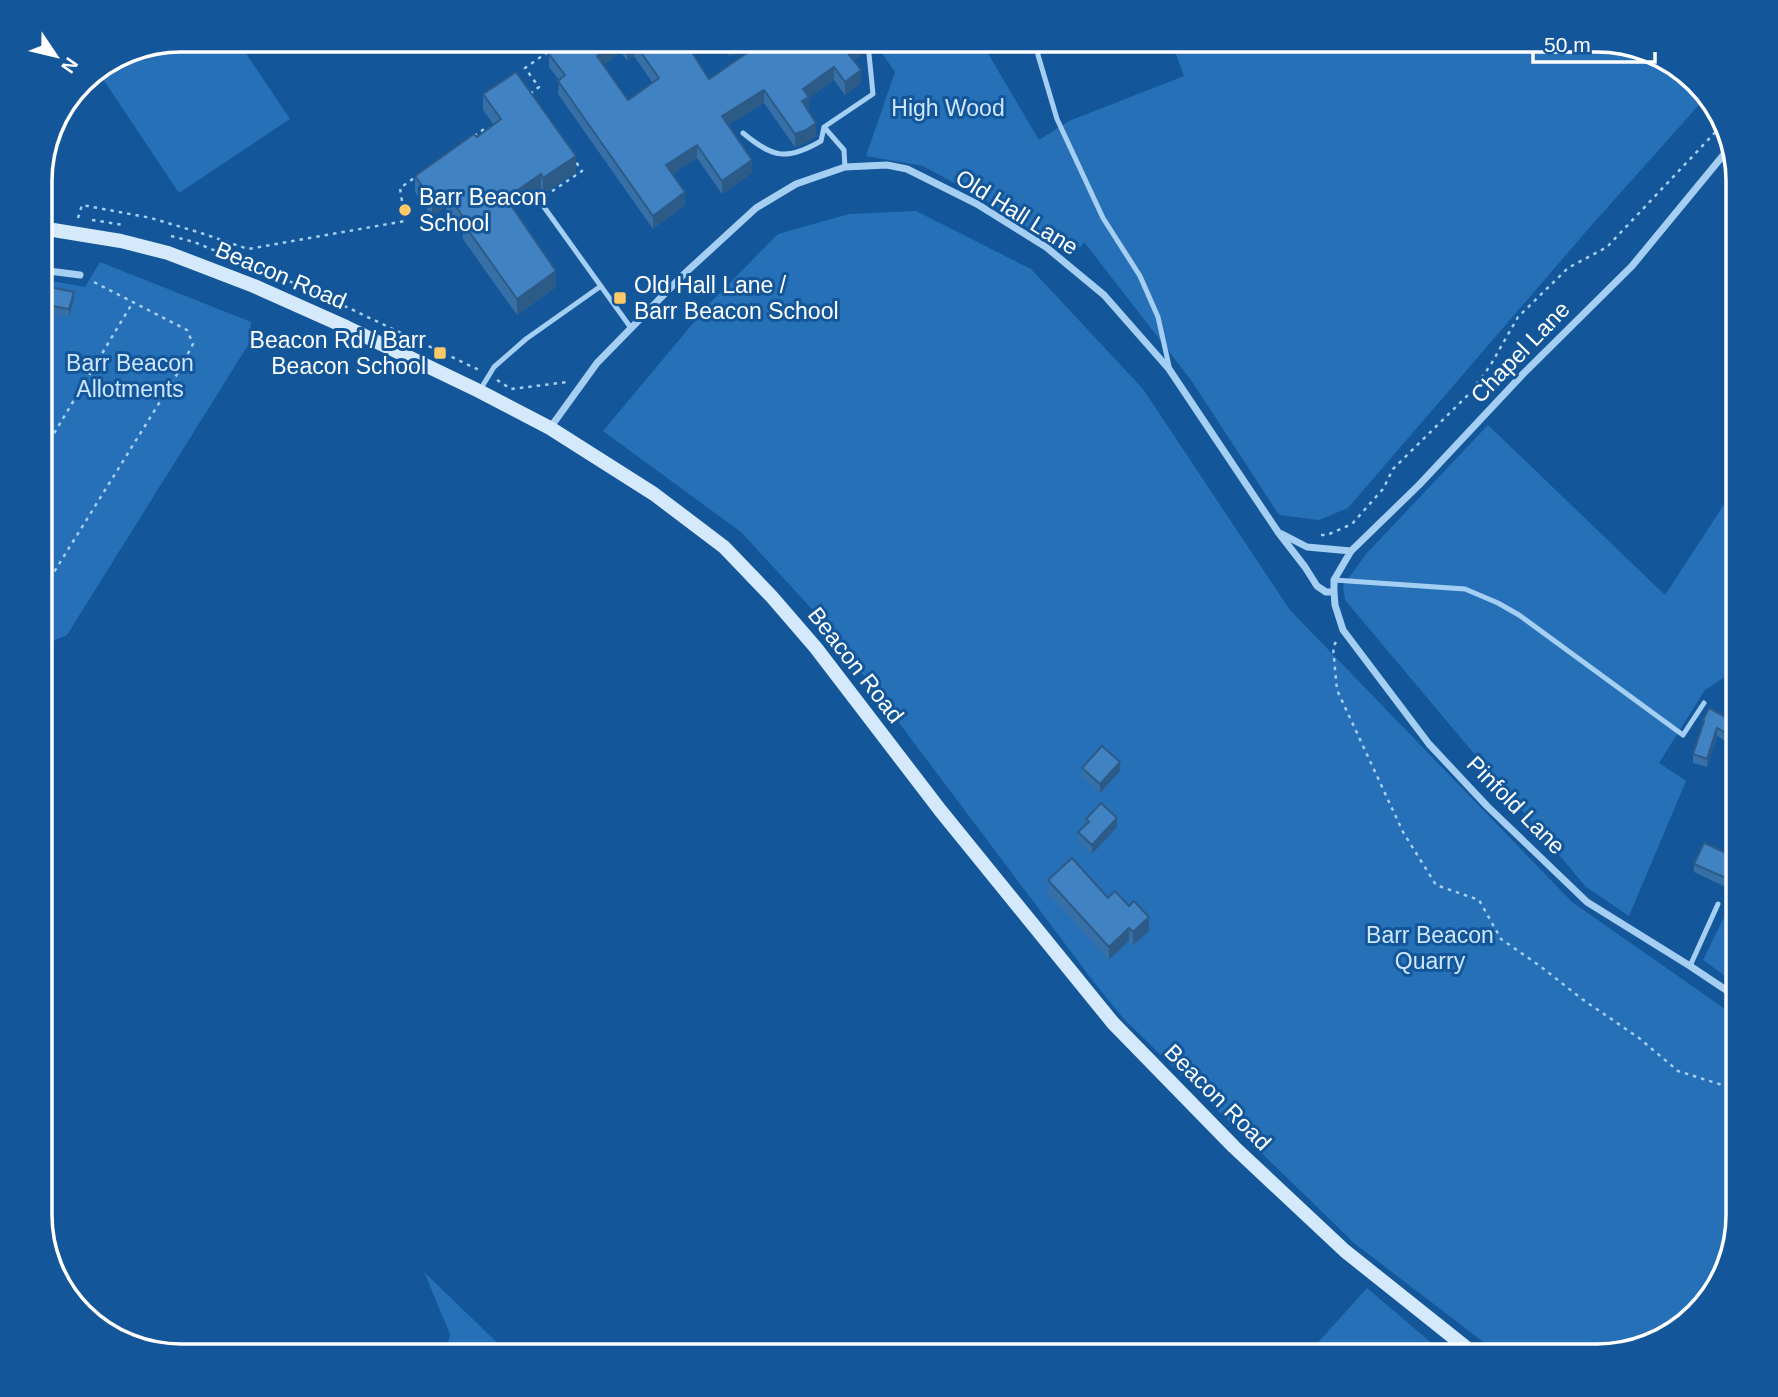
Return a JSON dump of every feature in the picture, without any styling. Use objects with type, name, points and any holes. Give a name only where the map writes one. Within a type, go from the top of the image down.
[{"type":"main road","name":"Beacon Road","points":[[53,230],[121,241],[169,253],[346,327],[550,428],[654,494],[724,547],[816,648],[940,810],[1113,1023],[1234,1147],[1345,1251],[1462,1344]]},
{"type":"street","name":"Chapel Lane","points":[[1335,580],[1351,551],[1632,266],[1723,156]]},
{"type":"street","name":"Old Hall Lane","points":[[550,428],[597,363],[683,275],[756,208],[796,184],[845,167],[887,165],[907,169],[977,204],[1045,247],[1104,295],[1169,369],[1317,586],[1326,592],[1334,592]]},
{"type":"street","points":[[53,272],[80,275]]},
{"type":"street","points":[[1278,532],[1307,547],[1351,551]]},
{"type":"street","name":"Pinfold Lane","points":[[1335,580],[1335,605],[1343,630],[1429,744],[1487,806],[1587,902],[1726,990]]},
{"type":"lane","points":[[743,133],[758,145],[787,156],[804,151],[821,141],[824,127],[873,94],[869,52]]},
{"type":"lane","points":[[1038,52],[1057,119],[1102,218],[1140,276],[1158,317],[1169,369]]},
{"type":"lane","points":[[824,127],[844,150],[845,167]]},
{"type":"lane","points":[[544,207],[631,328]]},
{"type":"lane","points":[[479,391],[494,368],[526,340],[601,286]]},
{"type":"lane","points":[[1335,580],[1465,589],[1498,603],[1519,615],[1683,735],[1704,703]]},
{"type":"lane","points":[[1690,966],[1718,904]]},
{"type":"path","points":[[526,97],[539,87],[525,68],[547,52]]},
{"type":"path","points":[[466,142],[488,127],[495,137]]},
{"type":"path","points":[[1315,536],[1327,535],[1352,524],[1382,489],[1393,470],[1469,394],[1490,366],[1518,317],[1568,268],[1607,247],[1715,132]]},
{"type":"path","points":[[544,207],[539,200],[582,171],[574,161]]},
{"type":"path","points":[[78,218],[82,205],[150,218],[248,249],[404,220],[400,188],[422,173]]},
{"type":"path","points":[[53,574],[176,376],[193,344],[187,330],[80,275]]},
{"type":"path","points":[[53,435],[133,302]]},
{"type":"path","points":[[489,374],[511,389],[585,380]]},
{"type":"path","points":[[1343,630],[1333,647],[1337,690],[1403,832],[1436,885],[1479,900],[1501,939],[1639,1038],[1678,1071],[1726,1086]]},
{"type":"green space","points":[[182,52],[245,52],[290,119],[179,193],[103,80],[117,70],[148,57]]},
{"type":"green space","name":"High Wood","points":[[881,52],[987,52],[1039,140],[1069,121],[1184,76],[1175,52],[1596,52],[1622,55],[1646,62],[1668,74],[1700,104],[1348,508],[1319,520],[1279,515],[1191,380],[1084,242],[1073,250],[1057,248],[996,206],[923,166],[866,156],[895,72]]},
{"type":"green space","name":"Barr Beacon Quarry","points":[[916,211],[1031,269],[1143,389],[1290,610],[1572,902],[1726,1010],[1726,1215],[1723,1241],[1719,1257],[1704,1287],[1675,1318],[1638,1338],[1622,1342],[1486,1344],[1354,1243],[1123,1018],[821,619],[741,532],[603,431],[710,303],[778,234],[849,214]]},
{"type":"green space","name":"Barr Beacon Allotments","points":[[100,262],[251,322],[250,342],[67,635],[53,641],[53,281],[85,287]]},
{"type":"green space","points":[[1488,425],[1665,595],[1726,501],[1726,676],[1705,690],[1659,763],[1686,781],[1629,916],[1586,887],[1345,600],[1343,586],[1366,554]]},
{"type":"green space","points":[[1726,913],[1726,976],[1703,960]]},
{"type":"green space","points":[[424,1272],[499,1344],[448,1344],[450,1334]]},
{"type":"green space","points":[[1367,1288],[1433,1344],[1317,1344]]},
{"type":"building","points":[[602,52],[597,56],[628,100],[659,78],[640,52],[692,52],[709,79],[748,52],[847,52],[861,70],[845,82],[834,67],[803,89],[809,97],[802,101],[816,123],[795,134],[764,90],[722,116],[752,160],[722,181],[697,145],[666,165],[685,192],[653,216],[558,81],[565,75],[549,54]]},
{"type":"building","points":[[516,72],[576,156],[543,178],[541,174],[506,198],[556,271],[517,299],[463,223],[466,221],[445,191],[432,200],[415,176],[474,134],[477,137],[501,119],[483,94]]},
{"type":"building","points":[[53,288],[74,292],[69,309],[53,306]]},
{"type":"building","points":[[1709,708],[1726,717],[1726,733],[1717,728],[1707,759],[1693,754]]},
{"type":"building","points":[[1102,746],[1120,762],[1100,784],[1082,768]]},
{"type":"building","points":[[1101,803],[1117,818],[1092,845],[1078,832],[1089,822],[1086,819]]},
{"type":"building","points":[[1704,843],[1726,853],[1726,878],[1694,864]]},
{"type":"building","points":[[1072,858],[1108,898],[1115,891],[1129,906],[1134,901],[1149,917],[1133,932],[1129,928],[1109,947],[1048,880]]},
{"type":"place","name":"Barr Beacon School","points":[[405,210]]},
{"type":"place","name":"Old Hall Lane / Barr Beacon School","points":[[620,298]]},
{"type":"place","name":"Beacon Rd / Barr Beacon School","points":[[440,353]]}]
